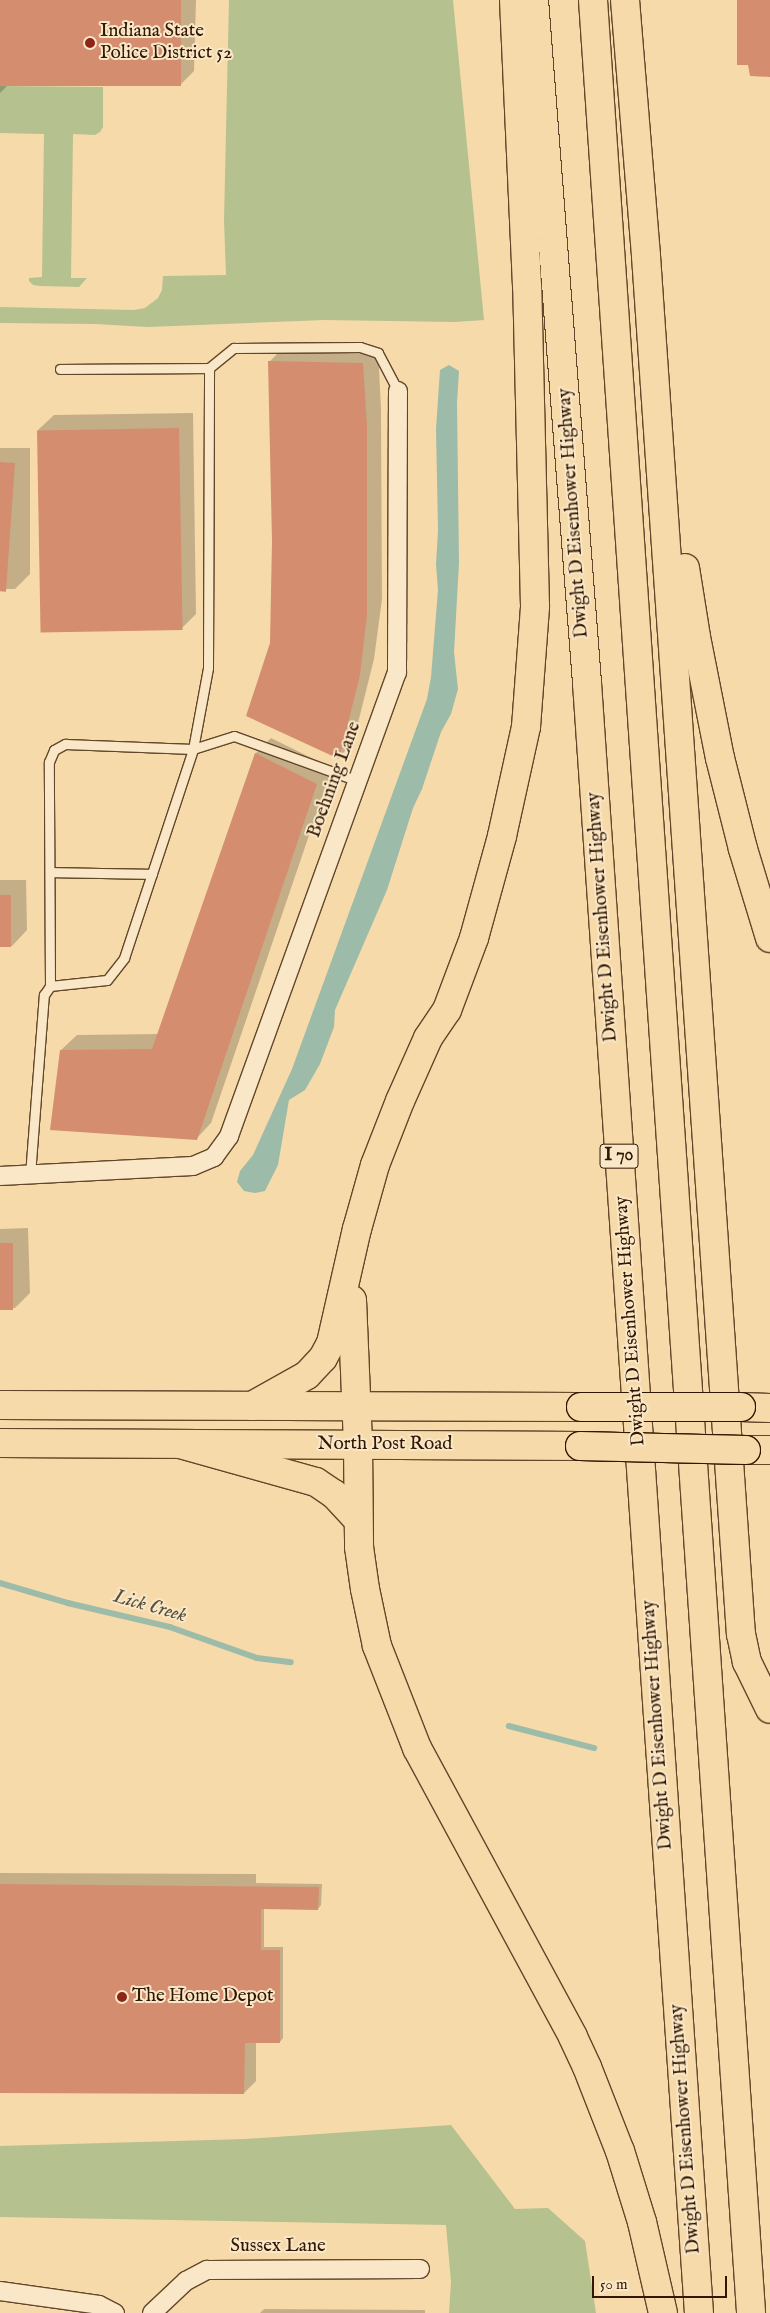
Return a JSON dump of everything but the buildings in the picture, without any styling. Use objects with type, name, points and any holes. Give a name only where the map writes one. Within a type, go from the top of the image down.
[{"type":"main road","points":[[252,1406],[293,1384],[323,1358],[331,1343],[357,1229],[387,1134],[428,1038],[447,1010],[474,938],[502,836],[526,728],[535,606],[527,286],[514,0]]},
{"type":"main road","name":"Dwight D Eisenhower Highway","points":[[534,0],[587,683],[699,2313]]},
{"type":"main road","points":[[593,0],[751,2313]]},
{"type":"main road","points":[[624,0],[646,256],[741,1634],[747,1662],[770,1709]]},
{"type":"main road","points":[[646,256],[669,449],[694,629],[720,758],[743,848],[770,938]]},
{"type":"main road","points":[[351,1259],[352,1343],[358,1445],[357,1519],[364,1581],[377,1646],[397,1701],[428,1770],[573,2037],[587,2067],[620,2152],[642,2222],[662,2313]]},
{"type":"main road","name":"North Post Road","points":[[0,1405],[770,1408]]},
{"type":"main road","name":"North Post Road","points":[[0,1443],[580,1446],[758,1450]]},
{"type":"main road","points":[[180,1444],[316,1482],[334,1494],[357,1519]]},
{"type":"street","name":"Boehning Lane","points":[[30,1176],[189,1167],[208,1161],[221,1150],[229,1136],[397,673],[398,391]]},
{"type":"street","points":[[0,1176],[30,1176]]},
{"type":"street","name":"Sussex Lane","points":[[152,2313],[186,2281],[207,2270],[420,2269]]},
{"type":"street","points":[[0,2291],[99,2305],[115,2313]]},
{"type":"lane","points":[[60,369],[209,368],[234,348],[360,347],[378,354],[398,391]]},
{"type":"lane","points":[[50,986],[73,982],[107,980],[124,958],[193,749],[208,668],[209,368]]},
{"type":"lane","points":[[30,1176],[44,995],[50,986],[49,762],[54,750],[65,744],[193,749],[234,736],[358,780]]},
{"type":"lane","points":[[50,872],[152,874]]},
{"type":"green space","points":[[229,0],[453,0],[484,320],[455,322],[324,320],[148,327],[95,324],[0,323],[0,307],[134,310],[145,308],[158,298],[162,290],[163,276],[226,275],[224,220]]},
{"type":"green space","points":[[0,86],[103,87],[103,127],[100,132],[95,135],[73,134],[71,278],[87,278],[79,287],[40,286],[33,285],[29,281],[29,278],[42,277],[44,134],[0,133]]},
{"type":"green space","points":[[451,2125],[515,2209],[548,2208],[585,2241],[596,2313],[449,2313],[451,2282],[446,2225],[0,2217],[0,2146],[245,2139]]},
{"type":"shaded area","points":[[449,365],[459,371],[457,403],[459,563],[454,652],[458,689],[451,714],[441,732],[422,789],[413,808],[387,890],[335,1010],[334,1027],[320,1064],[305,1090],[289,1100],[278,1165],[265,1191],[255,1193],[244,1191],[237,1182],[240,1171],[253,1155],[292,1069],[427,699],[431,677],[438,590],[436,564],[438,530],[436,429],[440,370]]},
{"type":"waterway","name":"Lick Creek","points":[[0,1583],[68,1603],[170,1627],[257,1658],[291,1662]]},
{"type":"waterway","name":"Lick Creek","points":[[509,1726],[594,1748]]},
{"type":"place","name":"Indiana State Police District 52","points":[[90,43]]},
{"type":"place","name":"The Home Depot","points":[[122,1997]]}]
